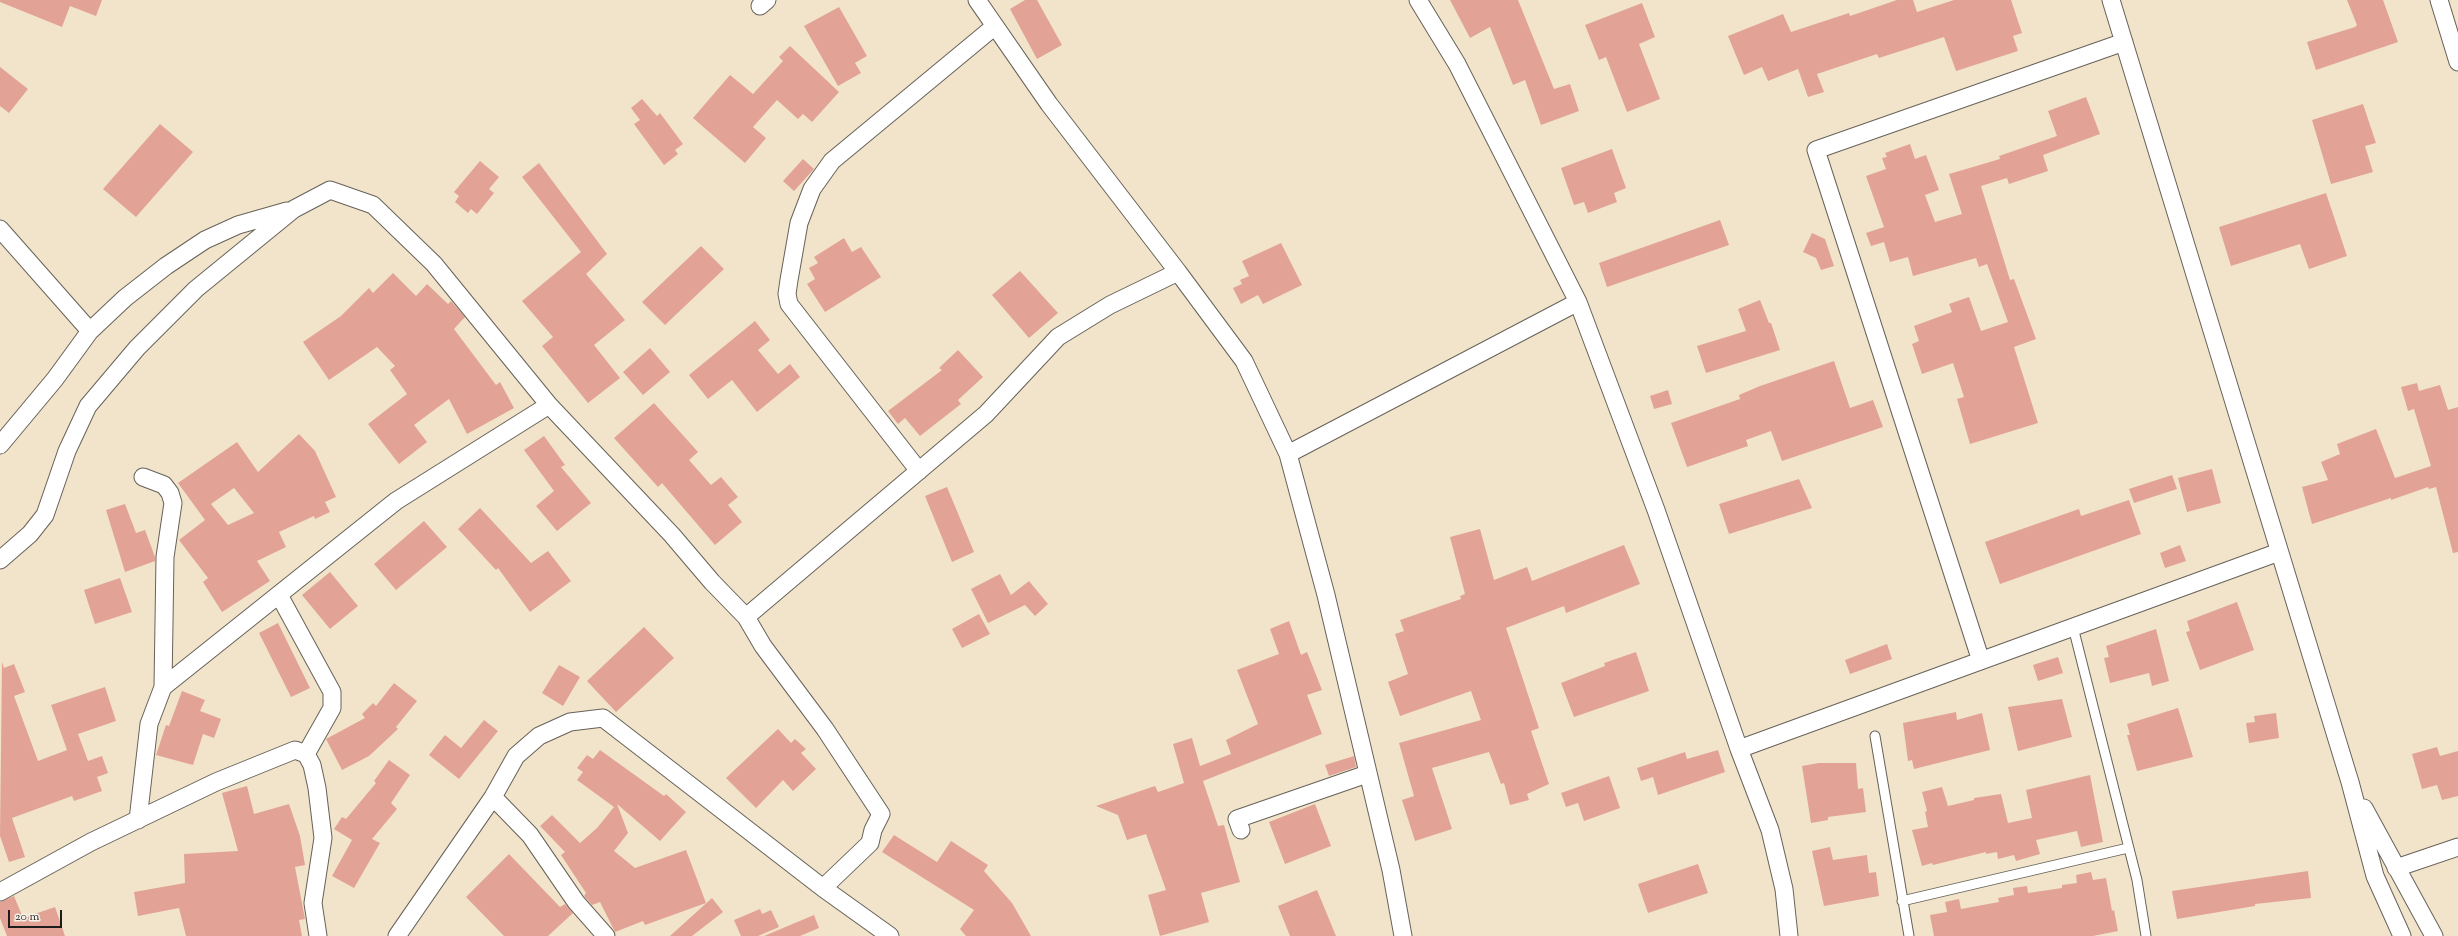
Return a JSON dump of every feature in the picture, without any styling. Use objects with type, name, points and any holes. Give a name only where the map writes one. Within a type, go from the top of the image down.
[{"type":"street","points":[[977,0],[1048,104],[1178,272],[1244,361],[1288,454],[1326,595],[1367,774],[1391,870],[1403,936]]},
{"type":"street","points":[[1418,0],[1457,64],[1578,302],[1656,510],[1739,749],[1770,830],[1784,889],[1790,936]]},
{"type":"street","points":[[2111,0],[2350,782],[2375,876],[2402,936]]},
{"type":"street","points":[[2438,0],[2458,62]]},
{"type":"street","points":[[919,471],[790,304],[788,294],[789,280],[799,223],[812,189],[832,160],[995,26]]},
{"type":"street","points":[[1981,661],[1816,150],[2124,42]]},
{"type":"street","points":[[0,560],[30,534],[45,515],[67,451],[88,406],[127,359],[196,289],[294,209],[330,190],[373,206],[434,264],[550,405],[672,535],[712,582],[746,617],[763,646],[825,728],[881,814],[873,830],[870,843],[823,888]]},
{"type":"street","points":[[0,445],[55,379],[90,331],[142,284],[205,240],[238,225],[294,209]]},
{"type":"street","points":[[0,229],[90,331]]},
{"type":"street","points":[[746,617],[986,414],[1058,337],[1110,305],[1178,272]]},
{"type":"street","points":[[1288,454],[1578,302]]},
{"type":"street","points":[[163,687],[396,501],[550,405]]},
{"type":"street","points":[[138,820],[149,724],[163,687],[165,557],[173,503],[170,493],[164,485],[144,477]]},
{"type":"street","points":[[1739,749],[2279,552]]},
{"type":"street","points":[[279,595],[332,692],[332,708],[306,754]]},
{"type":"street","points":[[397,936],[494,797],[516,756],[539,736],[570,722],[603,718],[823,888],[890,936]]},
{"type":"street","points":[[0,892],[91,842],[216,782],[295,750],[306,754],[312,765],[317,788],[323,838],[313,903],[318,936]]},
{"type":"street","points":[[1241,830],[1237,819],[1367,774]]},
{"type":"street","points":[[2350,782],[2434,936]]},
{"type":"street","points":[[494,797],[530,835],[576,902],[606,936]]},
{"type":"street","points":[[2396,868],[2458,847]]},
{"type":"lane","points":[[2073,627],[2137,880],[2146,936]]},
{"type":"lane","points":[[1875,736],[1909,936]]},
{"type":"lane","points":[[1902,901],[2128,848]]},
{"type":"building","points":[[0,0],[102,0],[96,16],[70,6],[62,27],[0,2]]},
{"type":"building","points":[[1025,0],[1037,0],[1062,45],[1037,59],[1010,9]]},
{"type":"building","points":[[1450,0],[1518,0],[1554,89],[1570,84],[1579,111],[1541,125],[1525,80],[1513,85],[1490,27],[1470,38]]},
{"type":"building","points":[[1897,0],[1913,0],[1917,12],[1954,0],[2011,0],[2022,33],[2013,36],[2018,51],[1956,71],[1944,37],[1879,58],[1877,54],[1817,74],[1824,92],[1808,97],[1798,69],[1768,81],[1762,67],[1744,75],[1728,36],[1783,14],[1791,32],[1849,13],[1850,16]]},
{"type":"building","points":[[2347,0],[2383,0],[2398,42],[2316,70],[2307,42],[2355,27],[2357,25]]},
{"type":"building","points":[[1642,3],[1655,37],[1639,44],[1660,99],[1627,112],[1606,57],[1599,60],[1585,25]]},
{"type":"building","points":[[839,7],[867,56],[855,63],[861,73],[838,86],[804,26]]},
{"type":"building","points":[[790,46],[839,92],[812,122],[803,114],[798,119],[777,100],[753,127],[766,138],[745,163],[693,118],[730,75],[753,94],[783,61],[779,57]]},
{"type":"building","points":[[0,67],[28,89],[9,113],[0,106]]},
{"type":"building","points":[[2086,97],[2100,134],[2043,155],[2048,171],[2009,184],[2007,178],[1981,186],[2010,280],[2014,279],[2036,339],[2014,347],[2038,423],[1970,444],[1957,399],[1964,397],[1953,363],[1922,374],[1912,344],[1919,341],[1914,326],[1952,312],[1949,304],[1969,297],[1981,331],[2008,322],[1987,264],[1979,267],[1976,258],[1913,276],[1908,257],[1890,262],[1884,242],[1871,246],[1866,233],[1884,227],[1866,176],[1886,169],[1882,158],[1887,157],[1885,153],[1910,144],[1915,159],[1926,155],[1939,190],[1925,195],[1935,222],[1962,214],[1949,174],[2000,159],[1999,156],[2057,136],[2048,111]]},
{"type":"building","points":[[642,99],[657,116],[660,113],[683,144],[675,150],[678,154],[664,165],[634,124],[640,120],[631,108]]},
{"type":"building","points":[[2363,104],[2376,143],[2365,146],[2373,172],[2331,184],[2312,120]]},
{"type":"building","points":[[160,124],[193,152],[136,217],[103,189]]},
{"type":"building","points":[[1612,149],[1626,188],[1614,193],[1617,202],[1588,213],[1584,202],[1574,205],[1561,168]]},
{"type":"building","points":[[803,159],[814,169],[794,191],[783,181]]},
{"type":"building","points":[[480,161],[499,177],[489,189],[494,193],[477,214],[471,209],[468,213],[455,202],[459,196],[454,192]]},
{"type":"building","points":[[539,163],[607,254],[586,274],[625,320],[594,345],[620,378],[588,403],[542,346],[553,337],[522,301],[581,252],[522,177]]},
{"type":"building","points":[[2326,193],[2347,256],[2309,269],[2300,244],[2231,266],[2219,227]]},
{"type":"building","points":[[1720,220],[1729,245],[1607,287],[1599,263]]},
{"type":"building","points":[[1812,233],[1825,239],[1834,266],[1821,270],[1816,258],[1803,252]]},
{"type":"building","points":[[844,238],[852,252],[861,247],[881,277],[825,312],[807,284],[815,279],[809,268],[818,263],[814,257]]},
{"type":"building","points":[[1281,243],[1302,285],[1263,304],[1258,295],[1241,304],[1233,288],[1242,284],[1240,280],[1249,276],[1242,261]]},
{"type":"building","points":[[701,246],[724,269],[665,325],[642,302]]},
{"type":"building","points":[[1020,271],[1058,313],[1029,338],[992,295]]},
{"type":"building","points":[[393,273],[416,296],[427,284],[448,304],[451,301],[465,317],[454,329],[496,385],[500,382],[514,408],[467,434],[449,399],[414,425],[427,442],[399,464],[368,424],[407,394],[390,370],[395,366],[377,347],[329,380],[303,342],[341,316],[369,288],[373,293]]},
{"type":"building","points":[[1760,300],[1769,323],[1771,323],[1780,350],[1706,373],[1697,346],[1746,331],[1738,309]]},
{"type":"building","points":[[755,321],[770,340],[758,350],[778,374],[790,364],[800,377],[757,412],[732,380],[708,399],[689,375]]},
{"type":"building","points":[[650,348],[670,372],[643,395],[623,372]]},
{"type":"building","points":[[958,350],[983,377],[958,400],[961,404],[920,436],[905,418],[898,424],[888,411],[942,370],[939,368]]},
{"type":"building","points":[[1834,361],[1850,408],[1873,400],[1883,427],[1782,461],[1771,431],[1746,440],[1748,446],[1687,467],[1671,423],[1740,399],[1739,395],[1760,386]]},
{"type":"building","points":[[2417,383],[2419,391],[2440,385],[2448,410],[2458,407],[2458,552],[2453,553],[2436,487],[2429,489],[2428,487],[2391,500],[2391,498],[2312,524],[2302,487],[2328,480],[2321,462],[2340,454],[2337,444],[2376,429],[2395,478],[2431,466],[2414,409],[2408,411],[2401,387]]},
{"type":"building","points":[[1668,390],[1672,404],[1654,409],[1650,396]]},
{"type":"building","points":[[654,403],[698,452],[689,460],[711,485],[721,477],[738,497],[728,505],[742,522],[715,545],[662,483],[658,487],[614,438]]},
{"type":"building","points":[[299,434],[315,451],[336,497],[325,502],[330,512],[315,519],[314,516],[279,532],[286,547],[257,561],[270,581],[222,612],[203,582],[208,578],[179,540],[205,520],[178,483],[237,442],[258,472]],"holes":[[[234,488],[254,513],[228,525],[211,504]]]},
{"type":"building","points":[[544,436],[565,465],[561,467],[591,503],[557,531],[536,506],[554,491],[524,450]]},
{"type":"building","points":[[2212,469],[2221,503],[2187,512],[2178,478]]},
{"type":"building","points":[[2172,475],[2177,489],[2134,503],[2129,489]]},
{"type":"building","points":[[1799,479],[1812,508],[1729,534],[1719,504]]},
{"type":"building","points":[[947,487],[974,552],[952,562],[925,496]]},
{"type":"building","points":[[2129,500],[2141,534],[2000,584],[1985,542],[2079,509],[2081,516]]},
{"type":"building","points":[[125,504],[136,533],[145,530],[155,557],[155,561],[125,572],[106,510]]},
{"type":"building","points":[[480,508],[531,563],[548,551],[571,581],[530,612],[498,568],[496,570],[458,529]]},
{"type":"building","points":[[424,521],[447,547],[396,590],[374,564]]},
{"type":"building","points":[[1480,529],[1494,580],[1527,567],[1532,581],[1624,545],[1640,584],[1566,613],[1564,606],[1506,628],[1539,728],[1531,731],[1549,784],[1527,794],[1529,800],[1510,805],[1504,783],[1501,784],[1489,752],[1432,768],[1452,829],[1415,841],[1402,800],[1414,796],[1399,743],[1481,720],[1471,691],[1400,716],[1388,682],[1408,674],[1395,634],[1404,631],[1400,620],[1461,599],[1460,596],[1465,594],[1450,537]]},
{"type":"building","points":[[2180,545],[2186,561],[2165,568],[2160,553]]},
{"type":"building","points":[[330,572],[358,606],[330,629],[302,595]]},
{"type":"building","points":[[1000,574],[1011,595],[1029,581],[1048,604],[1035,616],[1025,605],[988,623],[971,589]]},
{"type":"building","points":[[120,578],[132,612],[95,624],[84,590]]},
{"type":"building","points":[[2237,602],[2254,650],[2200,670],[2186,632],[2190,631],[2187,621]]},
{"type":"building","points":[[979,614],[990,634],[962,648],[952,629]]},
{"type":"building","points":[[1289,621],[1301,655],[1307,652],[1322,690],[1307,695],[1322,734],[1203,781],[1218,826],[1224,825],[1240,882],[1201,893],[1209,922],[1160,936],[1148,895],[1166,890],[1146,834],[1127,840],[1118,815],[1096,806],[1155,786],[1158,792],[1184,783],[1173,744],[1192,738],[1200,766],[1231,754],[1226,740],[1258,724],[1237,670],[1279,654],[1270,629]]},
{"type":"building","points":[[278,623],[310,688],[291,697],[259,633]]},
{"type":"building","points":[[644,627],[674,658],[616,712],[587,681]]},
{"type":"building","points":[[2156,629],[2169,681],[2152,686],[2149,673],[2110,683],[2104,658],[2109,657],[2106,646]]},
{"type":"building","points":[[1887,644],[1892,659],[1850,674],[1845,660]]},
{"type":"building","points":[[1636,652],[1649,691],[1574,717],[1561,683],[1605,666],[1604,663]]},
{"type":"building","points":[[2058,657],[2063,673],[2038,681],[2033,665]]},
{"type":"building","points":[[2,662],[4,668],[14,664],[25,692],[14,696],[38,761],[67,750],[51,705],[105,687],[116,721],[78,734],[88,761],[102,756],[108,773],[97,777],[102,791],[74,801],[72,796],[12,818],[25,857],[9,862],[0,836]]},
{"type":"building","points":[[559,665],[580,677],[563,706],[542,693]]},
{"type":"building","points":[[394,683],[417,701],[396,727],[398,729],[369,756],[342,770],[326,739],[365,718],[362,714],[373,703],[376,706]]},
{"type":"building","points":[[182,691],[205,700],[200,711],[221,719],[214,738],[203,734],[193,765],[156,755],[166,725],[169,726]]},
{"type":"building","points":[[2062,699],[2072,737],[2018,751],[2008,707]]},
{"type":"building","points":[[2178,708],[2193,757],[2137,771],[2127,735],[2130,735],[2127,724]]},
{"type":"building","points":[[1956,712],[1957,720],[1982,713],[1990,750],[1914,769],[1912,760],[1908,761],[1903,723]]},
{"type":"building","points":[[2276,713],[2279,738],[2249,743],[2246,723],[2255,722],[2254,716]]},
{"type":"building","points":[[484,720],[498,731],[459,779],[429,755],[445,735],[461,748]]},
{"type":"building","points":[[778,729],[791,743],[795,739],[806,749],[801,753],[816,769],[793,791],[783,780],[756,808],[726,778]]},
{"type":"building","points":[[2437,747],[2440,756],[2458,751],[2458,796],[2442,800],[2437,785],[2422,789],[2412,754]]},
{"type":"building","points":[[600,750],[664,796],[666,794],[686,812],[660,841],[617,804],[628,833],[614,851],[635,868],[686,850],[706,903],[645,925],[643,921],[615,932],[600,902],[592,905],[584,896],[586,893],[561,855],[565,852],[540,826],[552,815],[580,843],[597,828],[614,807],[577,780],[583,772],[577,768],[587,755],[593,759]]},
{"type":"building","points":[[1718,750],[1725,772],[1658,795],[1653,777],[1641,781],[1637,768],[1685,752],[1687,759]]},
{"type":"building","points":[[1354,756],[1356,767],[1329,776],[1325,765]]},
{"type":"building","points":[[389,760],[410,775],[391,803],[397,809],[372,839],[380,843],[354,888],[332,876],[352,840],[334,829],[342,817],[346,819],[376,783],[374,781]]},
{"type":"building","points":[[1819,763],[1856,763],[1858,789],[1863,788],[1866,812],[1828,817],[1828,820],[1811,823],[1802,766]]},
{"type":"building","points":[[2090,775],[2103,842],[2081,847],[2077,831],[2036,840],[2040,854],[2016,861],[2014,855],[1998,859],[1997,852],[1986,854],[1986,852],[1933,865],[1932,863],[1922,866],[1912,830],[1928,827],[1925,812],[1927,811],[1922,792],[1942,787],[1948,806],[1974,800],[1974,798],[2001,794],[2008,823],[2032,818],[2026,790]]},
{"type":"building","points":[[1609,776],[1620,808],[1584,821],[1578,803],[1566,807],[1561,793]]},
{"type":"building","points":[[247,786],[254,814],[289,804],[300,836],[305,865],[295,867],[305,919],[299,920],[302,936],[186,936],[179,908],[138,916],[134,892],[185,883],[184,854],[238,851],[222,793]]},
{"type":"building","points":[[1315,804],[1331,846],[1285,864],[1269,822]]},
{"type":"building","points":[[894,835],[937,862],[951,841],[988,865],[984,871],[1012,903],[1031,936],[966,936],[960,929],[974,910],[882,852]]},
{"type":"building","points":[[1830,847],[1833,860],[1867,855],[1869,873],[1876,872],[1879,896],[1824,906],[1812,851]]},
{"type":"building","points":[[509,854],[560,907],[565,904],[573,913],[548,936],[504,936],[466,897]]},
{"type":"building","points":[[1698,864],[1708,893],[1648,913],[1638,884]]},
{"type":"building","points":[[2308,871],[2311,898],[2255,904],[2255,906],[2177,919],[2172,891]]},
{"type":"building","points":[[2091,872],[2093,880],[2106,878],[2112,911],[2114,910],[2118,931],[2093,936],[1934,936],[1930,915],[1947,912],[1945,902],[1959,899],[1961,909],[1999,902],[1998,898],[2014,895],[2013,888],[2027,886],[2028,893],[2062,888],[2062,885],[2077,883],[2076,875]]},
{"type":"building","points":[[1317,890],[1336,936],[1290,936],[1278,906]]},
{"type":"building","points":[[14,896],[23,918],[55,907],[65,936],[7,936],[0,918],[0,902]]},
{"type":"building","points":[[712,898],[723,912],[692,936],[670,936]]},
{"type":"building","points":[[760,909],[762,914],[771,910],[779,927],[758,936],[741,936],[734,920]]},
{"type":"building","points":[[814,915],[819,928],[800,936],[764,936]]}]
